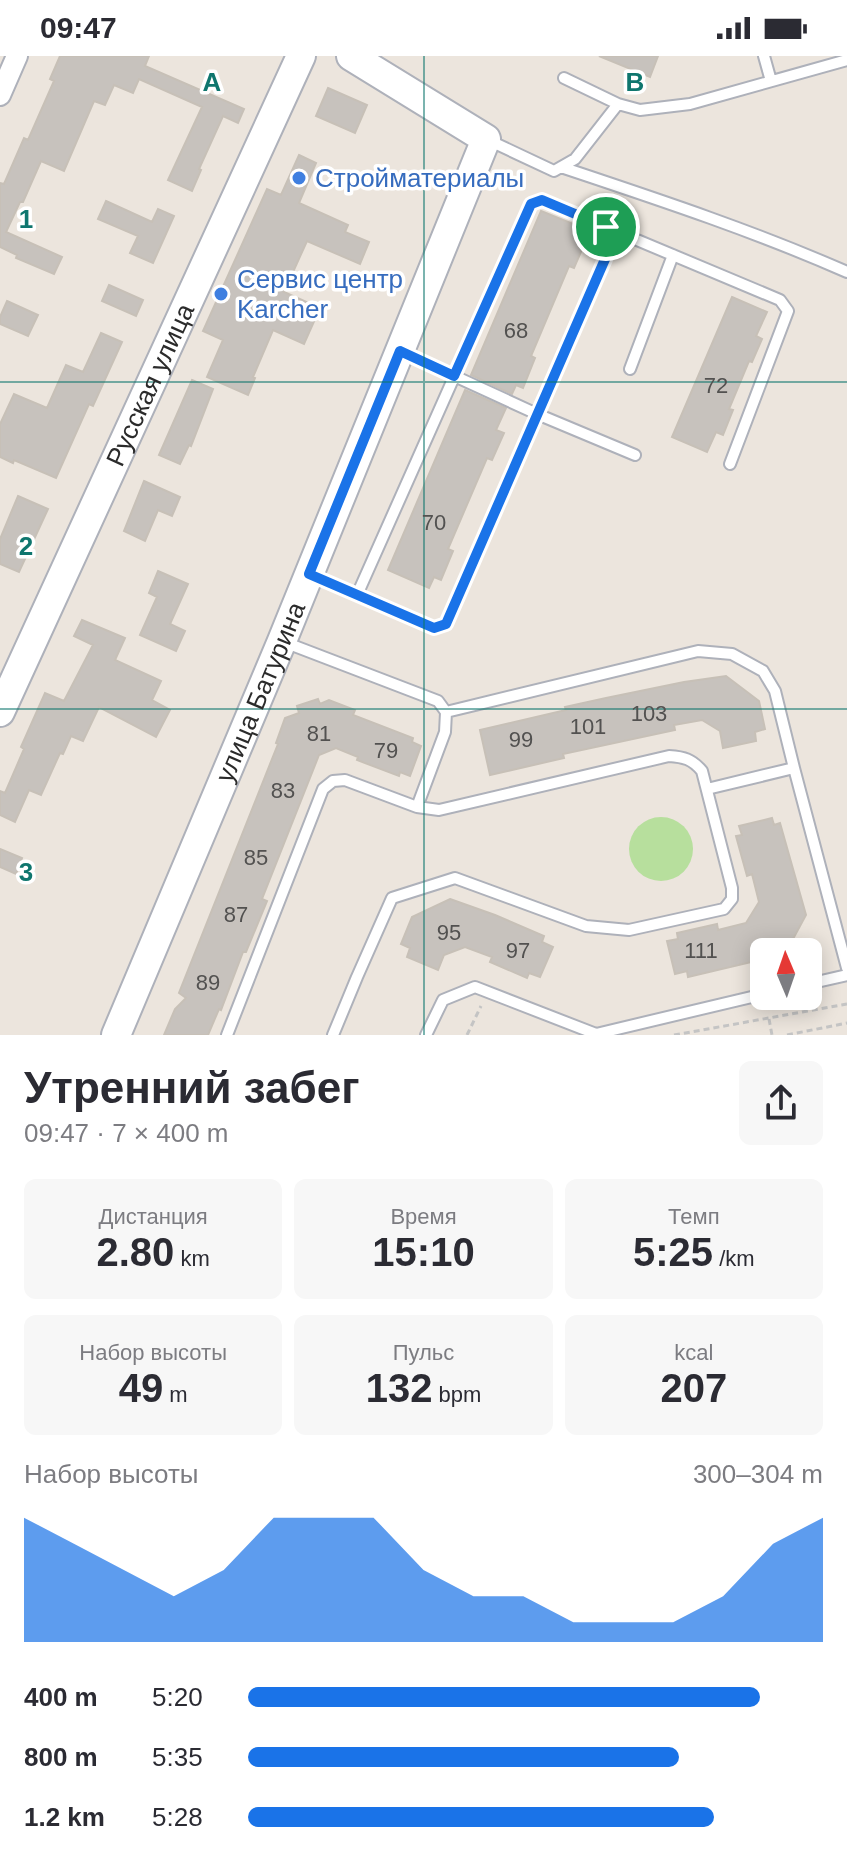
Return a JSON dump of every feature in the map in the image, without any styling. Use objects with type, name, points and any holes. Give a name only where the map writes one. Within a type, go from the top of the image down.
[{"type":"street","points":[[0,95],[17,56]]},
{"type":"street","name":"Русская улица","points":[[0,712],[301,56]]},
{"type":"street","points":[[351,56],[486,139]]},
{"type":"street","name":"улица Батурина","points":[[116,1035],[282,641],[486,139]]},
{"type":"lane","points":[[764,56],[771,81]]},
{"type":"lane","points":[[564,78],[618,104],[640,110],[690,104],[847,60]]},
{"type":"lane","points":[[486,139],[554,171],[575,159],[618,104]]},
{"type":"lane","points":[[561,167],[698,212],[847,272]]},
{"type":"lane","points":[[357,595],[531,204],[542,200],[780,300],[788,311],[730,464]]},
{"type":"lane","points":[[309,574],[434,628],[446,624],[609,250],[606,227]]},
{"type":"lane","points":[[630,369],[673,255]]},
{"type":"lane","points":[[400,351],[635,455]]},
{"type":"lane","points":[[282,641],[438,701],[446,712],[445,732],[417,807]]},
{"type":"lane","points":[[446,712],[698,651],[732,654],[763,671],[775,691],[847,968]]},
{"type":"lane","points":[[227,1035],[323,789],[333,781],[345,780],[417,807],[439,810],[669,756],[684,757],[702,771],[732,888],[732,899],[724,909],[629,930],[586,926],[455,878],[392,898],[333,1035]]},
{"type":"lane","points":[[707,789],[794,768]]},
{"type":"lane","points":[[822,981],[847,975]]},
{"type":"lane","points":[[426,1035],[443,1000],[475,987],[581,1032],[596,1034],[750,997]]},
{"type":"path","points":[[467,1035],[483,1001]]},
{"type":"path","points":[[674,1035],[847,1004]]},
{"type":"path","points":[[768,1018],[772,1035]]},
{"type":"path","points":[[787,1035],[847,1023]]},
{"type":"green space","points":[[661,817],[679,823],[687,831],[693,849],[687,867],[679,875],[661,881],[643,875],[635,867],[629,849],[635,831],[643,823]]},
{"type":"building","points":[[60,56],[149,56],[145,66],[244,109],[238,123],[223,116],[192,191],[168,180],[202,107],[139,79],[133,93],[114,85],[105,105],[94,101],[64,171],[41,161],[6,232],[62,257],[54,274],[16,258],[17,255],[0,247],[0,183],[4,184],[24,138],[28,140],[54,81],[50,79]]},
{"type":"building","points":[[599,56],[658,56],[650,77]]},
{"type":"building","points":[[328,88],[367,105],[355,133],[316,116]]},
{"type":"building","points":[[299,155],[316,163],[299,203],[348,225],[345,232],[369,242],[360,264],[307,241],[284,292],[320,308],[304,344],[273,330],[248,395],[207,377],[223,340],[203,331],[267,189],[281,195]]},
{"type":"building","points":[[106,201],[152,222],[158,209],[174,216],[153,263],[130,253],[138,236],[98,219]]},
{"type":"building","points":[[541,211],[583,228],[579,237],[586,240],[574,268],[569,266],[531,356],[535,358],[523,388],[516,385],[512,394],[471,375]]},
{"type":"building","points":[[109,285],[143,300],[136,316],[102,301]]},
{"type":"building","points":[[732,297],[767,312],[756,336],[762,339],[729,409],[733,410],[723,435],[716,432],[707,452],[672,437]]},
{"type":"building","points":[[7,301],[38,315],[28,336],[0,324]]},
{"type":"building","points":[[101,333],[122,342],[93,406],[89,404],[56,478],[0,457],[0,424],[14,394],[47,408],[66,365],[83,372]]},
{"type":"building","points":[[192,380],[213,389],[191,446],[180,464],[159,455]]},
{"type":"building","points":[[465,390],[506,408],[496,430],[504,433],[492,460],[487,458],[448,549],[453,551],[441,580],[434,577],[429,588],[388,570]]},
{"type":"building","points":[[144,481],[180,497],[172,516],[158,510],[145,541],[124,531]]},
{"type":"building","points":[[18,496],[48,509],[19,572],[0,564],[0,539]]},
{"type":"building","points":[[158,571],[188,584],[170,624],[185,631],[176,651],[140,635],[157,597],[149,593]]},
{"type":"building","points":[[82,620],[125,638],[115,660],[161,681],[152,700],[170,710],[156,737],[99,707],[83,741],[71,736],[41,795],[29,790],[15,822],[0,815],[0,791],[5,793],[45,693],[64,701],[93,645],[74,636]]},
{"type":"building","points":[[726,676],[759,701],[765,729],[755,732],[756,741],[723,748],[720,731],[702,720],[674,725],[675,730],[563,754],[564,758],[490,775],[480,730],[606,698]]},
{"type":"building","points":[[318,699],[320,704],[329,700],[355,710],[353,715],[413,738],[412,742],[421,746],[410,776],[400,772],[399,776],[357,760],[358,757],[336,748],[319,755],[262,899],[267,901],[208,1035],[164,1035],[175,1009],[186,998],[179,993],[278,744],[285,718],[299,713],[297,706]]},
{"type":"building","points":[[772,818],[774,825],[780,823],[806,915],[794,938],[750,938],[750,962],[688,977],[687,971],[675,974],[667,941],[678,939],[677,933],[717,924],[718,930],[746,923],[759,902],[752,874],[747,876],[736,836],[742,835],[739,826]]},
{"type":"building","points":[[0,849],[22,858],[16,874],[0,867]]},
{"type":"building","points":[[450,899],[544,936],[542,942],[553,947],[540,977],[529,973],[527,978],[490,962],[492,957],[465,947],[444,955],[438,970],[407,957],[410,948],[401,944],[412,917]]},
{"type":"place","name":"Стройматериалы","points":[[299,178]]},
{"type":"place","name":"Сервис центр Karcher","points":[[221,294]]},
{"type":"route","points":[[542,200],[606,227],[609,250],[446,624],[434,628],[309,574],[400,351],[454,376],[531,204],[542,200]]}]
